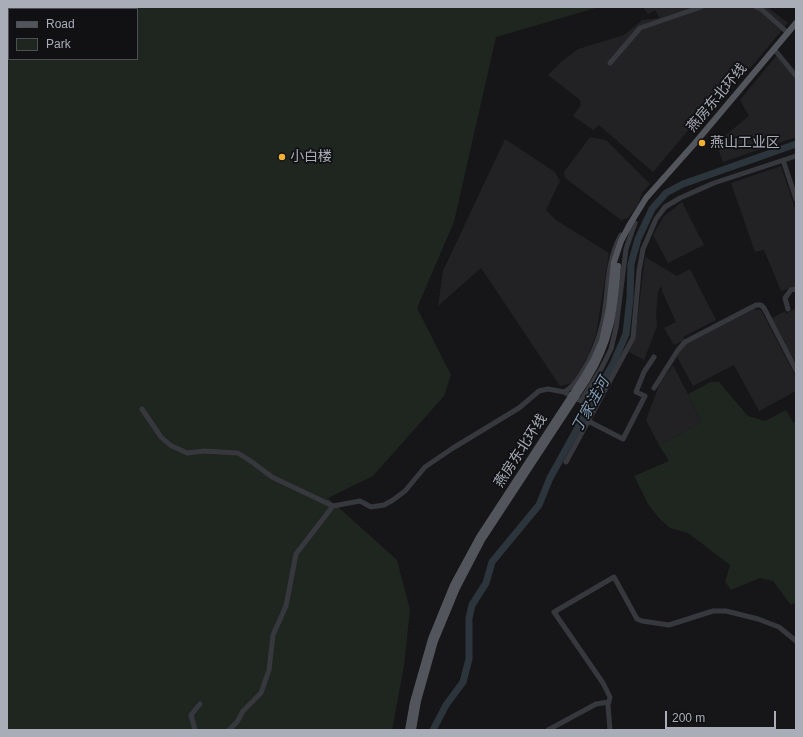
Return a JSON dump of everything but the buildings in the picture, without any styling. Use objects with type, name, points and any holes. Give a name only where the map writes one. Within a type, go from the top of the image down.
[{"type":"main road","name":"燕房东北环线","points":[[412,730],[423,681],[435,641],[457,588],[482,540],[575,395],[602,341],[609,309],[614,262],[621,241],[646,198],[796,24]]},
{"type":"main road","name":"燕房东北环线","points":[[408,730],[413,702],[431,639],[453,585],[479,537],[575,395]]},
{"type":"street","points":[[610,63],[640,28],[701,7]]},
{"type":"street","points":[[756,7],[761,9],[788,33]]},
{"type":"street","points":[[774,49],[796,76]]},
{"type":"street","points":[[566,462],[633,338],[639,270],[643,249],[656,219],[664,208],[680,198],[714,183],[796,156]]},
{"type":"street","points":[[783,160],[796,199]]},
{"type":"street","points":[[564,392],[572,387],[584,369],[598,339],[603,321],[609,269],[614,248],[622,234],[632,223]]},
{"type":"street","points":[[142,409],[161,437],[170,445],[187,453],[204,451],[238,454],[252,462],[272,477],[333,506],[360,501],[371,507],[384,505],[405,491],[425,467],[453,448],[519,408],[539,391],[548,389],[564,392],[581,401],[601,369],[611,349],[616,328],[626,249],[632,223]]},
{"type":"street","points":[[788,309],[785,298],[791,290],[796,289]]},
{"type":"street","points":[[654,388],[678,350],[685,342],[756,305],[761,305],[764,308],[796,370]]},
{"type":"street","points":[[588,421],[623,439],[645,396],[636,392],[644,372],[654,357]]},
{"type":"street","points":[[230,730],[237,722],[243,711],[261,693],[269,670],[273,635],[286,606],[296,554],[333,506]]},
{"type":"street","points":[[610,730],[610,698],[603,683],[554,612],[614,577],[637,619],[642,621],[669,625],[718,610],[758,619],[778,627],[796,641]]},
{"type":"street","points":[[548,730],[596,704],[609,702]]},
{"type":"street","points":[[195,730],[191,715],[200,704]]},
{"type":"shaded area","points":[[643,7],[767,7],[788,23],[752,66],[729,82],[653,172],[599,125],[593,130],[573,116],[581,105],[580,100],[548,75],[562,61],[578,49],[624,35],[642,20],[660,18],[655,10],[648,14]]},
{"type":"shaded area","points":[[777,55],[796,80],[796,137],[723,162],[716,143],[749,116],[740,100]]},
{"type":"shaded area","points":[[590,137],[606,140],[650,184],[642,193],[638,205],[628,218],[621,220],[565,178],[564,172]]},
{"type":"shaded area","points":[[505,139],[555,172],[560,181],[546,210],[556,220],[609,253],[596,335],[588,356],[572,383],[560,386],[481,268],[438,306],[443,271]]},
{"type":"shaded area","points":[[781,166],[796,211],[796,287],[781,291],[764,250],[755,252],[731,183]]},
{"type":"shaded area","points":[[682,202],[704,245],[668,263],[653,235],[664,216]]},
{"type":"shaded area","points":[[645,257],[677,276],[690,269],[716,320],[683,337],[685,340],[674,345],[664,328],[676,322],[662,291],[662,285],[658,292],[656,315],[657,326],[644,360],[629,352],[635,338]]},
{"type":"shaded area","points":[[796,308],[796,364],[772,318],[785,311],[786,314]]},
{"type":"shaded area","points":[[754,309],[761,310],[796,377],[796,391],[759,411],[734,365],[693,386],[677,357],[679,350],[686,344]]},
{"type":"shaded area","points":[[673,365],[702,422],[659,445],[646,420],[660,383]]},
{"type":"green space","points":[[7,7],[599,7],[496,37],[454,222],[417,308],[451,375],[444,396],[373,476],[328,498],[397,560],[410,610],[404,666],[392,730],[7,730]]},
{"type":"green space","points":[[711,382],[719,382],[748,416],[765,421],[786,410],[793,422],[796,423],[796,602],[791,605],[773,581],[760,578],[731,590],[725,582],[730,565],[688,533],[670,528],[659,518],[648,504],[634,476],[669,461],[659,445],[702,422],[688,394]]},
{"type":"waterway","name":"丁家洼河","points":[[433,730],[446,705],[463,682],[469,659],[469,618],[472,605],[486,583],[492,562],[539,505],[550,478],[614,362],[626,334],[630,298],[631,264],[638,239],[652,209],[666,193],[683,184],[796,144]]},
{"type":"place","name":"燕山工业区","points":[[702,143]]},
{"type":"place","name":"小白楼","points":[[282,157]]}]
